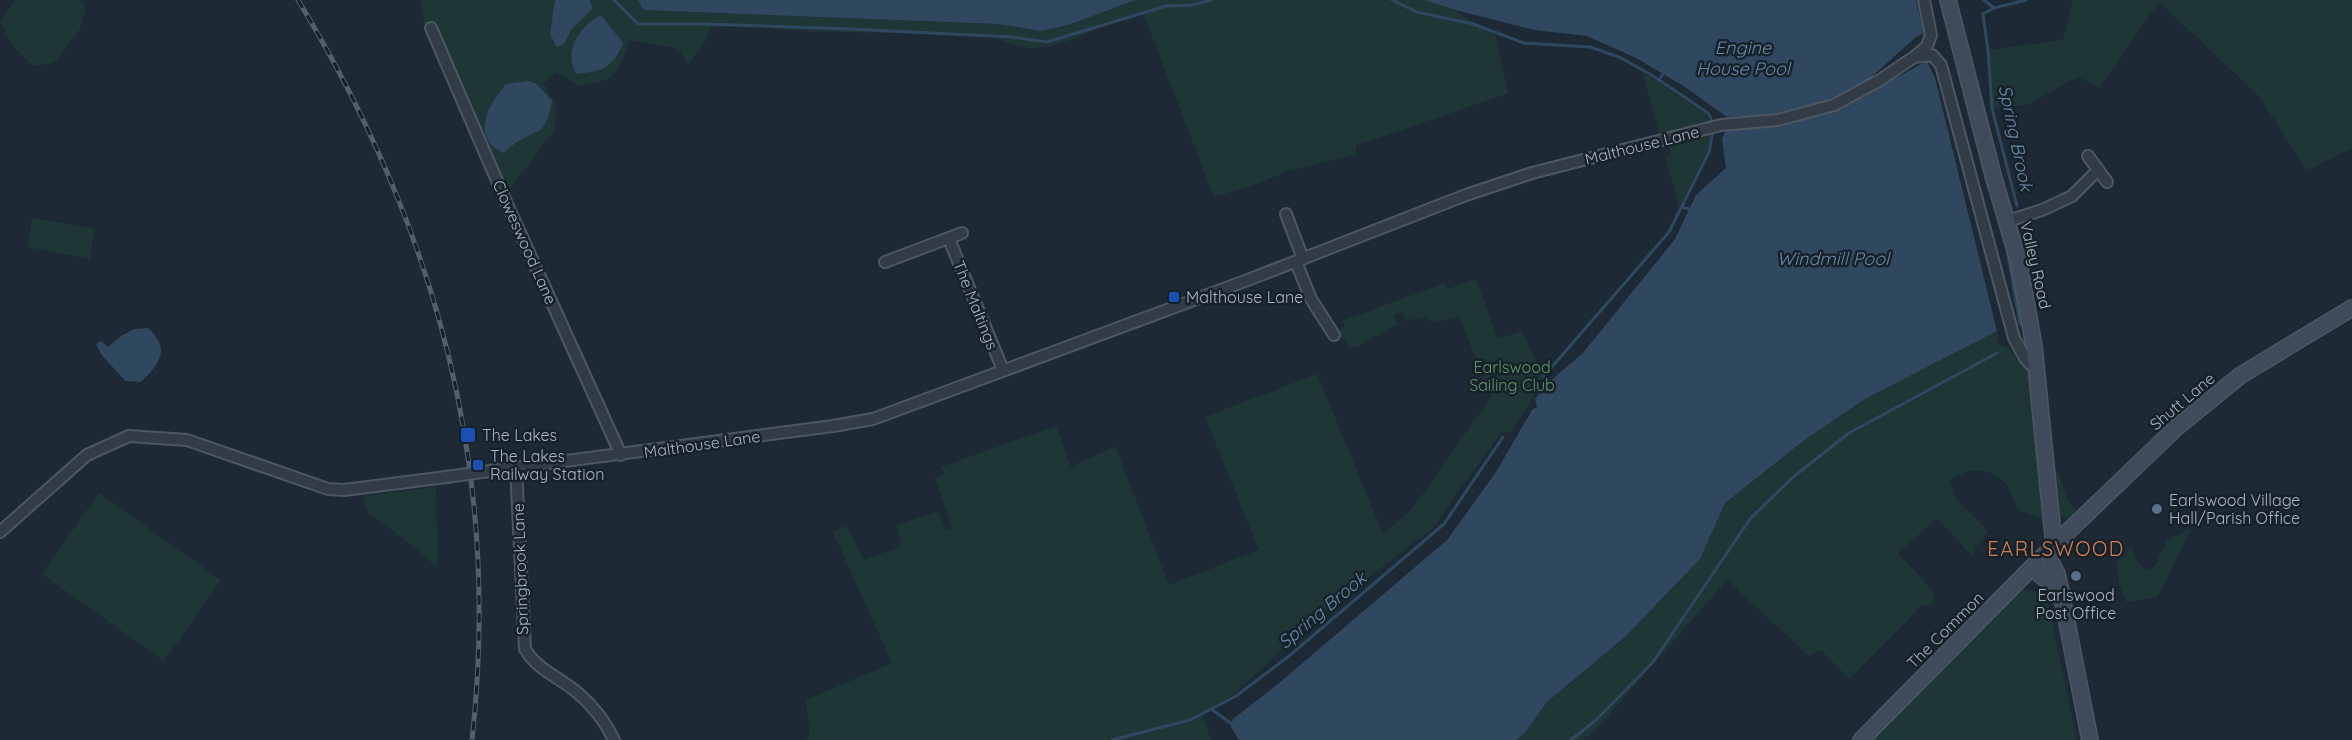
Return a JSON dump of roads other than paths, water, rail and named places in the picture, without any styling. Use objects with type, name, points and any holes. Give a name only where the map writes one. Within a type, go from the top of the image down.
[{"type":"street","points":[[1914,57],[1927,46],[1931,35],[1924,0]]},
{"type":"street","name":"Valley Road","points":[[1948,0],[1993,175],[2008,221],[2027,307],[2034,346],[2050,549],[2090,740]]},
{"type":"street","name":"Cloweswood Lane","points":[[431,28],[507,204],[621,455]]},
{"type":"street","points":[[1914,57],[1932,55],[1941,65],[2014,338],[2025,358],[2035,369]]},
{"type":"street","name":"Malthouse Lane","points":[[0,532],[87,455],[129,436],[187,440],[328,489],[344,490],[621,455],[873,419],[1300,261],[1456,199],[1532,173],[1707,128],[1778,120],[1834,105],[1880,80],[1914,57]]},
{"type":"street","points":[[2088,156],[2107,182]]},
{"type":"street","points":[[2008,221],[2042,210],[2072,196],[2097,171]]},
{"type":"street","points":[[1286,214],[1311,299],[1334,335]]},
{"type":"street","name":"The Maltings","points":[[885,262],[962,233]]},
{"type":"street","name":"The Maltings","points":[[949,238],[1003,370]]},
{"type":"street","name":"Shutt Lane","points":[[2050,549],[2202,406],[2258,364],[2352,308]]},
{"type":"street","name":"Springbrook Lane","points":[[516,468],[525,649],[542,669],[579,694],[596,712],[614,740]]},
{"type":"street","name":"The Common","points":[[1861,740],[2050,549]]},
{"type":"street","points":[[2032,567],[2049,582],[2062,602]]},
{"type":"water","points":[[555,0],[589,0],[593,8],[571,30],[564,44],[557,47],[550,34]]},
{"type":"water","points":[[638,0],[1136,0],[1068,25],[1040,31],[998,24],[644,10]]},
{"type":"water","name":"Engine House Pool","points":[[1425,0],[1916,0],[1924,33],[1916,37],[1868,80],[1825,101],[1772,115],[1727,117],[1685,87],[1638,59],[1587,36],[1534,30]]},
{"type":"water","points":[[601,15],[623,43],[615,58],[606,67],[576,74],[571,56],[576,40],[586,25]]},
{"type":"water","name":"Windmill Pool","points":[[1927,61],[1935,78],[1997,331],[1865,399],[1806,439],[1725,503],[1700,559],[1626,636],[1547,702],[1525,733],[1516,740],[1239,740],[1231,727],[1233,719],[1278,684],[1447,540],[1496,472],[1532,410],[1537,407],[1535,399],[1549,382],[1583,353],[1675,239],[1696,195],[1726,168],[1722,139],[1726,130],[1786,125],[1844,106]]},
{"type":"water","points":[[528,81],[537,84],[552,101],[548,118],[542,129],[518,141],[503,153],[487,138],[485,120],[488,111],[506,84]]},
{"type":"water","points":[[148,328],[161,349],[158,362],[141,382],[125,381],[101,354],[96,344],[101,341],[108,347],[134,329]]},
{"type":"waterway","points":[[614,0],[638,24],[851,29],[1012,37],[1047,42],[1166,6],[1192,5],[1211,0]]},
{"type":"waterway","points":[[1392,0],[1417,12],[1473,24],[1524,43],[1590,47],[1619,57],[1650,74],[1708,113],[1711,118],[1712,135],[1709,152],[1669,232],[1544,376]]},
{"type":"waterway","points":[[1984,0],[1994,8]]},
{"type":"waterway","name":"Spring Brook","points":[[2017,206],[1992,108],[1983,14],[1994,8],[2026,0]]},
{"type":"waterway","points":[[1659,80],[1663,74]]},
{"type":"waterway","points":[[1681,207],[1689,209]]},
{"type":"waterway","points":[[2007,249],[2020,324]]},
{"type":"waterway","points":[[1571,740],[1596,720],[1653,662],[1750,519],[1792,478],[1849,433],[1997,353]]},
{"type":"waterway","name":"Spring Brook","points":[[1112,740],[1190,720],[1236,696],[1289,656],[1444,524],[1503,437]]},
{"type":"waterway","points":[[1211,709],[1232,724]]},
{"type":"railway","points":[[298,0],[347,87],[388,175],[422,264],[448,355],[467,448],[477,544],[479,641],[472,740]]},
{"type":"place","name":"Malthouse Lane","points":[[1174,297]]},
{"type":"place","name":"The Lakes","points":[[468,435]]},
{"type":"place","name":"The Lakes Railway Station","points":[[478,465]]},
{"type":"place","name":"Earlswood Village Hall/Parish Office","points":[[2157,509]]},
{"type":"place","name":"Earlswood Post Office","points":[[2076,576]]},
{"type":"district","name":"EARLSWOOD","points":[[2056,548]]},
{"type":"park label","name":"Earlswood Sailing Club","points":[[1512,376]]}]
